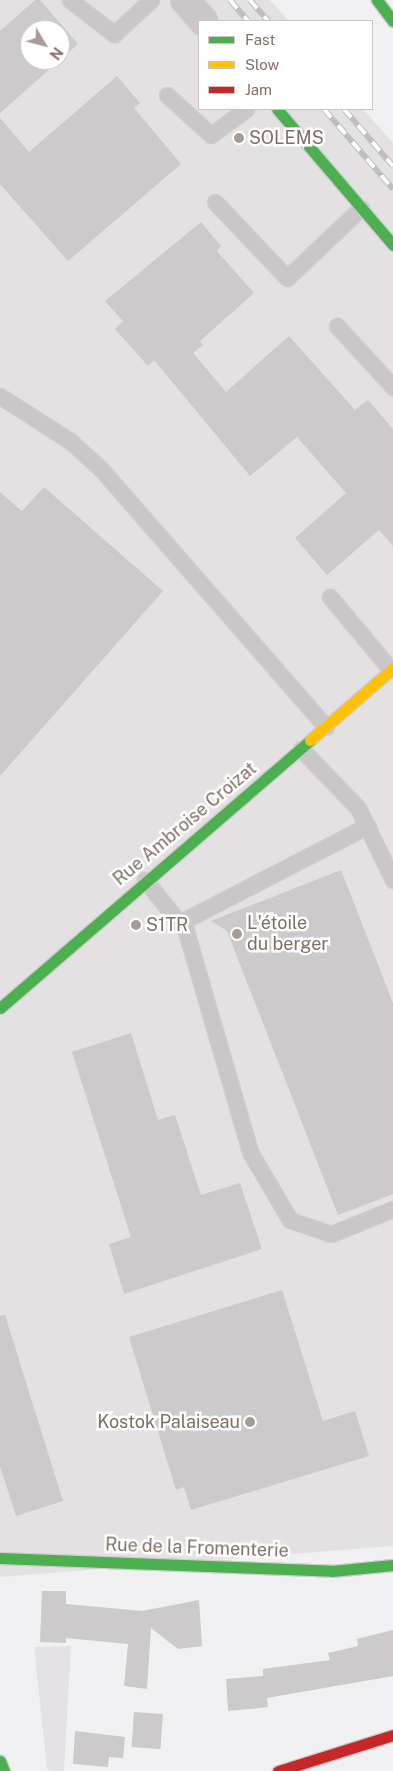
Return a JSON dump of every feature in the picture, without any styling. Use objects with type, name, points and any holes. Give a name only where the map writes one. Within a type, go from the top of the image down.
[{"type":"main road","points":[[376,0],[393,21]]},
{"type":"main road","points":[[278,110],[393,245]]},
{"type":"main road","name":"Rue Ambroise Croizat","points":[[0,1008],[145,880],[301,749],[392,669]]},
{"type":"main road","name":"Rue de la Fromenterie","points":[[0,1558],[332,1571],[393,1565]]},
{"type":"main road","points":[[278,1771],[393,1735]]},
{"type":"main road","points":[[0,1760],[4,1771]]},
{"type":"street","points":[[185,0],[202,20]]},
{"type":"lane","points":[[70,0],[114,34],[151,0]]},
{"type":"lane","points":[[167,95],[211,135],[245,110]]},
{"type":"lane","points":[[215,202],[287,278],[361,208]]},
{"type":"lane","points":[[337,326],[393,387]]},
{"type":"lane","points":[[0,396],[70,441],[101,469],[326,727]]},
{"type":"lane","points":[[330,597],[392,669]]},
{"type":"lane","points":[[301,749],[358,808],[393,880]]},
{"type":"lane","points":[[179,923],[367,826]]},
{"type":"lane","points":[[145,880],[186,931],[250,1152],[290,1220],[331,1234],[393,1209]]},
{"type":"shaded area","points":[[0,0],[270,0],[288,20],[198,20],[198,110],[364,110],[393,143],[393,1546],[0,1577]]},
{"type":"shaded area","points":[[71,1646],[64,1771],[55,1771],[47,1769],[34,1647]]},
{"type":"building","points":[[35,0],[40,0],[57,20],[20,20],[20,70],[49,70],[0,113],[0,31]]},
{"type":"building","points":[[70,35],[78,44],[70,51]]},
{"type":"building","points":[[117,76],[140,103],[134,108],[181,164],[68,261],[0,184],[0,118],[29,152]]},
{"type":"building","points":[[201,222],[221,246],[217,251],[254,293],[200,341],[203,345],[193,353],[226,392],[289,336],[355,410],[368,400],[393,429],[393,546],[379,530],[327,575],[295,538],[346,493],[297,437],[250,476],[154,360],[148,366],[115,329],[123,321],[105,301]]},
{"type":"building","points":[[44,487],[163,591],[0,776],[0,492],[22,511]]},
{"type":"building","points":[[341,870],[393,1003],[393,1194],[338,1215],[227,931],[211,921]]},
{"type":"building","points":[[131,1033],[158,1120],[175,1115],[201,1195],[240,1183],[262,1249],[124,1294],[109,1244],[131,1237],[72,1052]]},
{"type":"building","points":[[282,1290],[323,1421],[355,1411],[369,1456],[191,1510],[184,1487],[176,1490],[129,1337]]},
{"type":"building","points":[[5,1315],[63,1501],[16,1516],[0,1466],[0,1316]]},
{"type":"building","points":[[42,1591],[66,1591],[66,1604],[142,1611],[199,1600],[202,1646],[178,1649],[151,1628],[147,1689],[124,1686],[128,1644],[66,1638],[66,1643],[40,1642]]},
{"type":"building","points":[[393,1630],[393,1676],[267,1698],[268,1707],[228,1711],[226,1679],[263,1676],[263,1669],[330,1660],[328,1653],[358,1646],[357,1639]]},
{"type":"building","points":[[134,1712],[163,1714],[160,1749],[132,1747]]},
{"type":"building","points":[[75,1731],[125,1737],[123,1758],[109,1757],[108,1767],[73,1764]]},
{"type":"railway","points":[[230,0],[247,20]]},
{"type":"railway","points":[[250,0],[267,20]]},
{"type":"railway","points":[[325,110],[393,189]]},
{"type":"railway","points":[[345,110],[393,166]]},
{"type":"traffic: fast","points":[[377,0],[393,21]]},
{"type":"traffic: fast","points":[[278,110],[393,245]]},
{"type":"traffic: fast","points":[[0,1008],[310,740]]},
{"type":"traffic: fast","points":[[0,1558],[332,1571],[393,1565]]},
{"type":"traffic: fast","points":[[0,1761],[4,1771]]},
{"type":"traffic: slow","points":[[310,740],[393,668]]},
{"type":"traffic: jam","points":[[278,1771],[393,1735]]},
{"type":"place","name":"SOLEMS","points":[[239,138]]},
{"type":"place","name":"S1TR","points":[[136,925]]},
{"type":"place","name":"L'étoile du berger","points":[[237,934]]},
{"type":"place","name":"Kostok Palaiseau","points":[[250,1422]]}]
